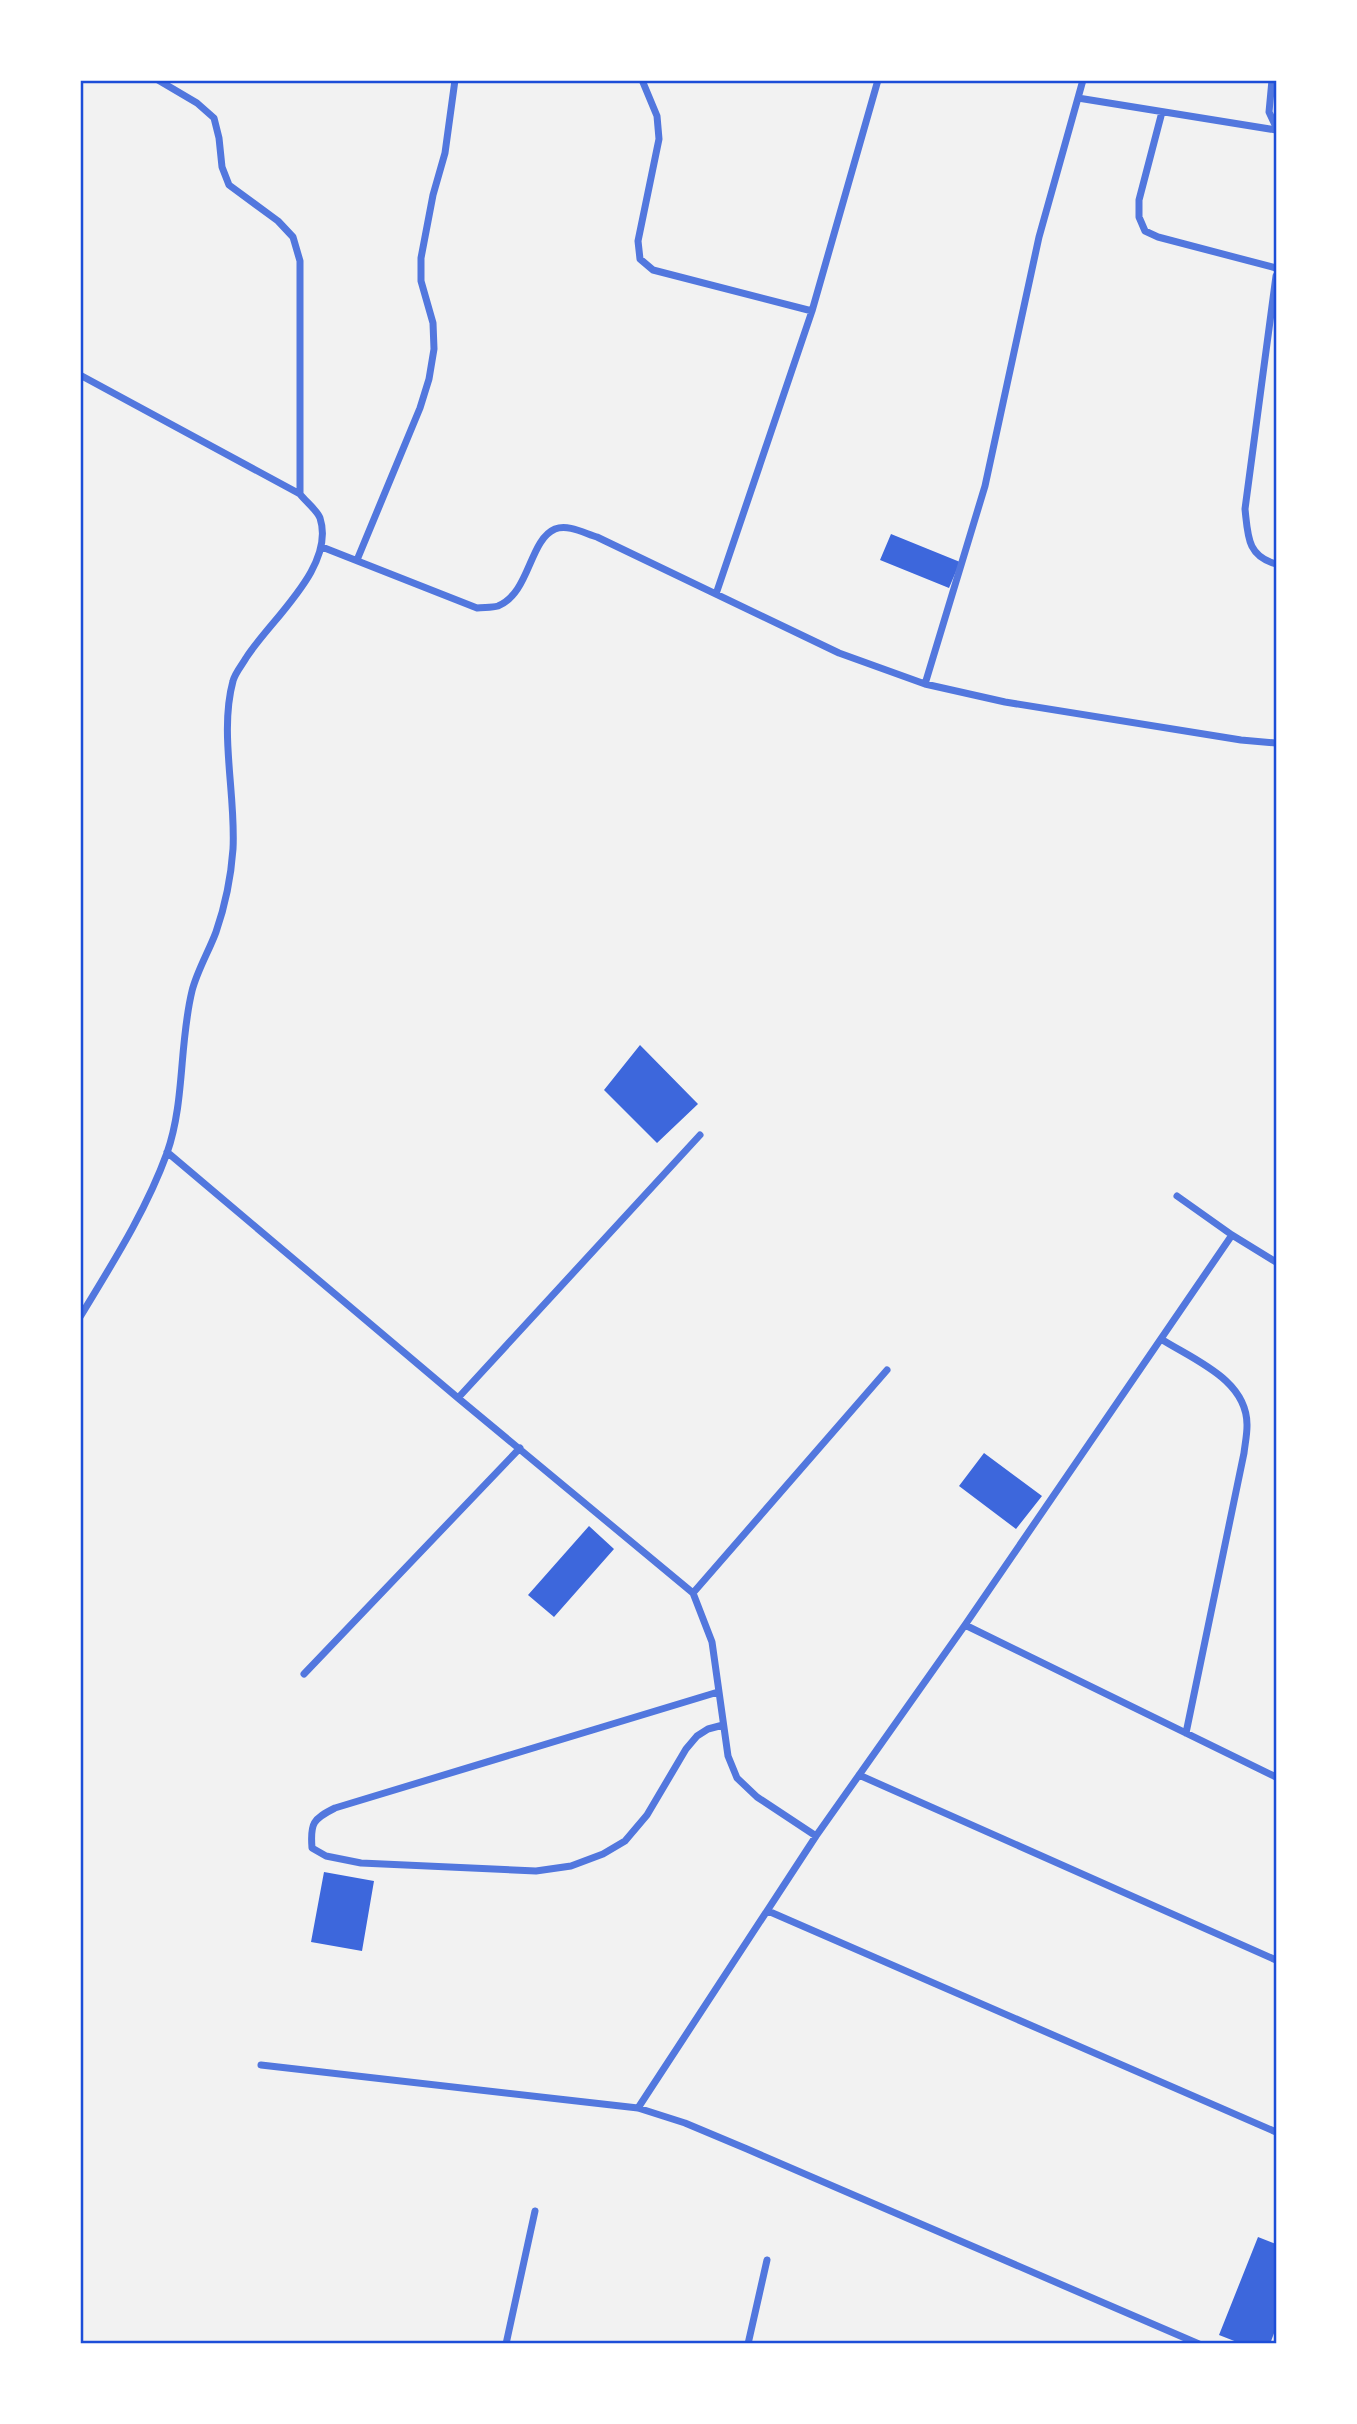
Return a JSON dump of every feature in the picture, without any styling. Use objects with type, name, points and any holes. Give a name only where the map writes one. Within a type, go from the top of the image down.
[{"type":"street","points":[[159,80],[197,103],[214,118],[222,167],[229,185],[278,220],[293,237],[300,261],[300,494]]},
{"type":"street","points":[[357,561],[420,408],[429,379],[434,349],[433,323],[421,281],[421,258],[433,195],[446,153],[455,80]]},
{"type":"street","points":[[642,80],[657,116],[659,139],[638,241],[640,259],[653,270],[812,311]]},
{"type":"street","points":[[716,593],[812,311],[878,80]]},
{"type":"street","points":[[925,684],[985,486],[1040,237],[1083,80]]},
{"type":"street","points":[[1272,80],[1269,112],[1276,129]]},
{"type":"street","points":[[1078,97],[1276,129]]},
{"type":"street","points":[[1162,112],[1139,200],[1139,217],[1145,231],[1158,237],[1276,268]]},
{"type":"street","points":[[1276,276],[1245,509],[1248,538],[1256,554],[1276,564]]},
{"type":"street","points":[[80,375],[300,494],[320,517],[322,547],[311,575],[257,640],[234,678],[226,716],[233,849],[227,891],[217,930],[193,989],[183,1042],[176,1110],[167,1152],[137,1220],[80,1317]]},
{"type":"street","points":[[322,547],[477,608],[497,606],[515,595],[542,540],[554,529],[571,528],[597,537],[839,653],[925,684],[1005,702],[1241,740],[1276,743]]},
{"type":"street","points":[[458,1398],[700,1135]]},
{"type":"street","points":[[167,1152],[693,1593],[712,1642],[728,1756],[737,1778],[757,1797],[816,1836]]},
{"type":"street","points":[[1177,1196],[1276,1262]]},
{"type":"street","points":[[638,2108],[816,1836],[965,1625],[1232,1235]]},
{"type":"street","points":[[1161,1339],[1228,1381],[1242,1399],[1248,1424],[1186,1733]]},
{"type":"street","points":[[693,1593],[887,1370]]},
{"type":"street","points":[[304,1674],[520,1448]]},
{"type":"street","points":[[965,1625],[1276,1777]]},
{"type":"street","points":[[718,1692],[335,1808],[317,1817],[311,1830],[312,1848],[326,1856],[361,1863],[536,1871],[571,1867],[603,1854],[625,1841],[647,1815],[686,1749],[697,1736],[708,1729],[723,1725]]},
{"type":"street","points":[[859,1775],[1276,1960]]},
{"type":"street","points":[[768,1910],[1276,2132]]},
{"type":"street","points":[[261,2065],[638,2108],[698,2128],[1199,2343]]},
{"type":"street","points":[[506,2343],[536,2211]]},
{"type":"street","points":[[748,2343],[766,2260]]},
{"type":"building","points":[[891,534],[960,562],[949,588],[880,560]]},
{"type":"building","points":[[640,1045],[698,1104],[657,1143],[604,1090]]},
{"type":"building","points":[[984,1453],[1042,1496],[1016,1529],[959,1486]]},
{"type":"building","points":[[589,1526],[614,1549],[554,1617],[528,1595]]},
{"type":"building","points":[[324,1872],[374,1881],[362,1951],[311,1942]]},
{"type":"building","points":[[1258,2237],[1276,2244],[1276,2328],[1270,2344],[1242,2344],[1219,2335]]}]
